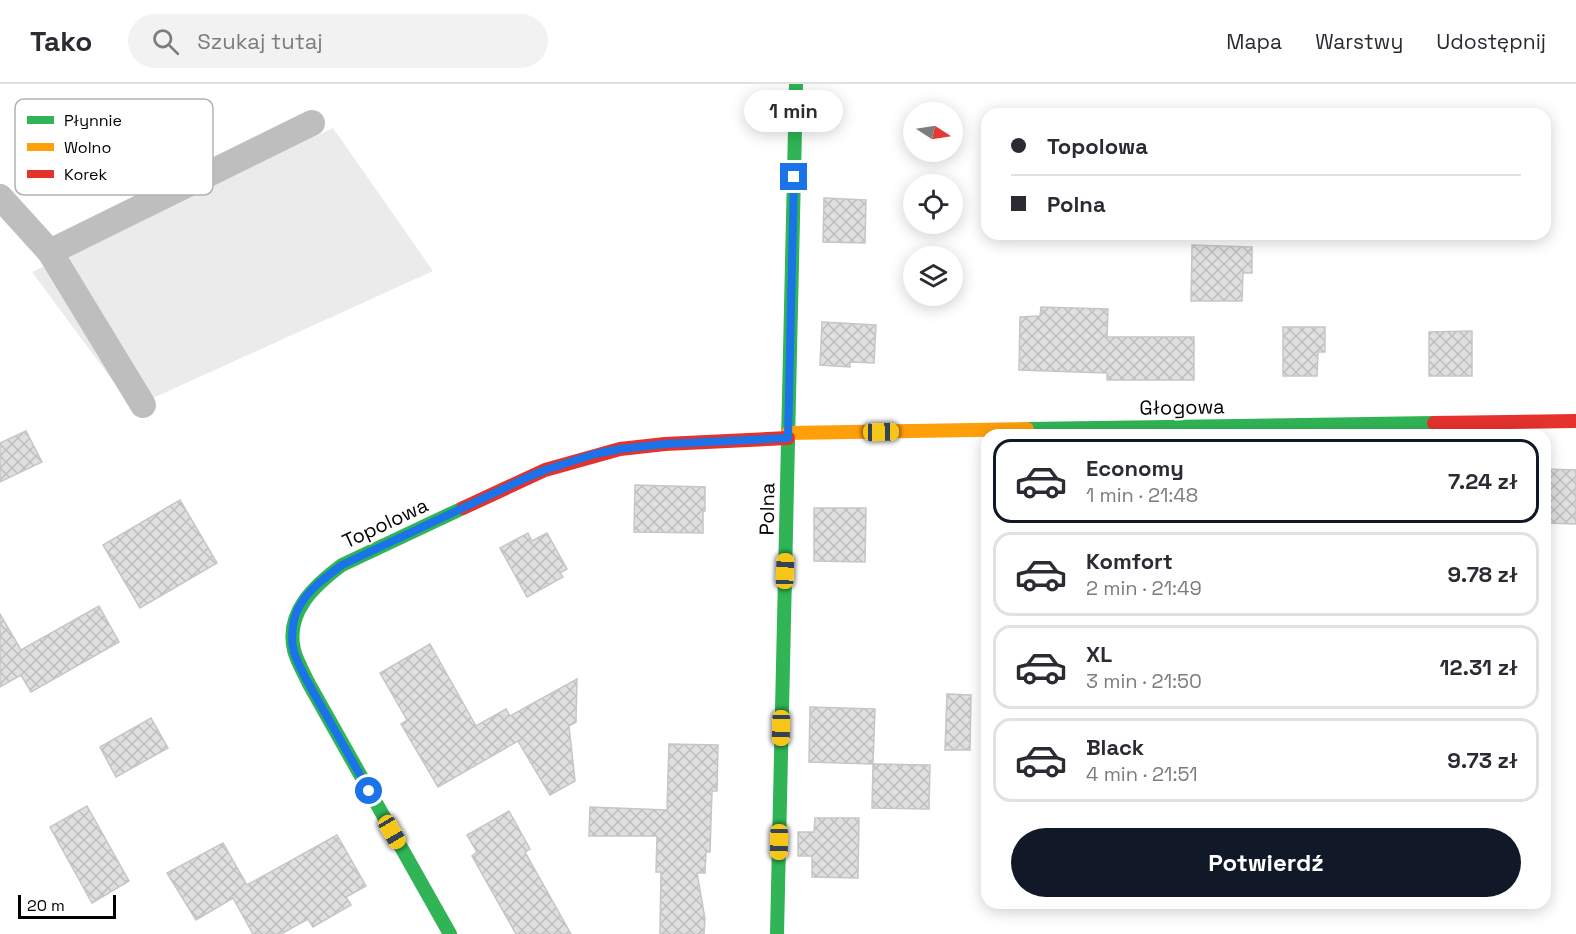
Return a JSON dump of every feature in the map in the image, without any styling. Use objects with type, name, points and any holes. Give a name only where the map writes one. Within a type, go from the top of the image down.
[{"type":"street","name":"Polna","points":[[777,934],[796,84]]},
{"type":"street","points":[[213,172],[312,123]]},
{"type":"street","points":[[50,252],[166,195]]},
{"type":"street","points":[[0,197],[50,252],[143,405]]},
{"type":"street","name":"Głogowa","points":[[1126,429],[1576,421]]},
{"type":"street","name":"Głogowa","points":[[788,435],[981,432]]},
{"type":"street","name":"Topolowa","points":[[450,934],[298,662],[292,642],[294,619],[300,606],[319,583],[342,565],[545,470],[595,454],[620,449],[788,435]]},
{"type":"shaded area","points":[[333,128],[433,271],[131,408],[32,272],[193,195],[213,195],[213,185]]},
{"type":"building","points":[[824,198],[866,200],[865,243],[823,242]]},
{"type":"building","points":[[1192,245],[1252,247],[1252,273],[1243,273],[1242,301],[1191,301]]},
{"type":"building","points":[[1041,307],[1108,309],[1107,337],[1194,337],[1194,380],[1107,380],[1107,373],[1019,370],[1020,317],[1040,316]]},
{"type":"building","points":[[822,322],[876,325],[874,363],[850,362],[850,367],[820,365]]},
{"type":"building","points":[[1283,327],[1325,327],[1325,352],[1318,352],[1317,376],[1283,376]]},
{"type":"building","points":[[1472,331],[1472,376],[1429,376],[1429,332]]},
{"type":"building","points":[[26,431],[42,462],[0,482],[0,443]]},
{"type":"building","points":[[1551,469],[1576,470],[1576,524],[1551,523]]},
{"type":"building","points":[[635,485],[705,487],[703,533],[634,532]]},
{"type":"building","points":[[180,500],[217,563],[140,608],[103,545]]},
{"type":"building","points":[[814,508],[866,508],[865,562],[814,561]]},
{"type":"building","points":[[528,533],[532,541],[547,533],[567,569],[560,573],[563,577],[527,597],[500,548]]},
{"type":"building","points":[[99,606],[119,642],[31,692],[21,675],[0,687],[0,614],[21,650]]},
{"type":"building","points":[[430,644],[476,726],[506,709],[510,716],[577,679],[576,722],[569,726],[575,781],[550,795],[518,741],[438,787],[401,724],[407,720],[380,673]]},
{"type":"building","points":[[947,694],[971,695],[970,750],[945,750]]},
{"type":"building","points":[[810,707],[875,709],[873,764],[809,762]]},
{"type":"building","points":[[151,718],[168,748],[116,777],[100,747]]},
{"type":"building","points":[[669,744],[718,745],[717,791],[712,791],[710,852],[706,852],[705,873],[697,873],[705,919],[704,934],[660,934],[661,872],[656,872],[657,836],[589,836],[590,807],[667,810]]},
{"type":"building","points":[[873,764],[930,765],[929,809],[872,808]]},
{"type":"building","points":[[87,806],[129,881],[92,903],[50,827]]},
{"type":"building","points":[[509,811],[530,849],[525,852],[571,934],[516,934],[472,856],[477,852],[467,835]]},
{"type":"building","points":[[815,818],[859,818],[858,878],[812,877],[812,856],[798,856],[798,832],[814,832]]},
{"type":"building","points":[[337,835],[366,886],[346,897],[351,905],[313,927],[308,919],[281,934],[253,934],[233,898],[196,920],[167,873],[223,843],[247,885]]},
{"type":"traffic: fast","points":[[777,934],[796,84]]},
{"type":"traffic: fast","points":[[1027,429],[1434,423]]},
{"type":"traffic: fast","points":[[450,934],[309,684],[295,654],[292,636],[298,612],[304,601],[322,581],[342,565],[463,508]]},
{"type":"traffic: slow","points":[[788,433],[981,430]]},
{"type":"traffic: jam","points":[[1434,423],[1576,421]]},
{"type":"traffic: jam","points":[[463,508],[545,470],[620,449],[665,444],[788,438]]},
{"type":"route","points":[[369,791],[294,652],[292,642],[294,619],[308,594],[342,565],[545,470],[595,454],[620,449],[665,444],[788,438],[794,177]]}]
